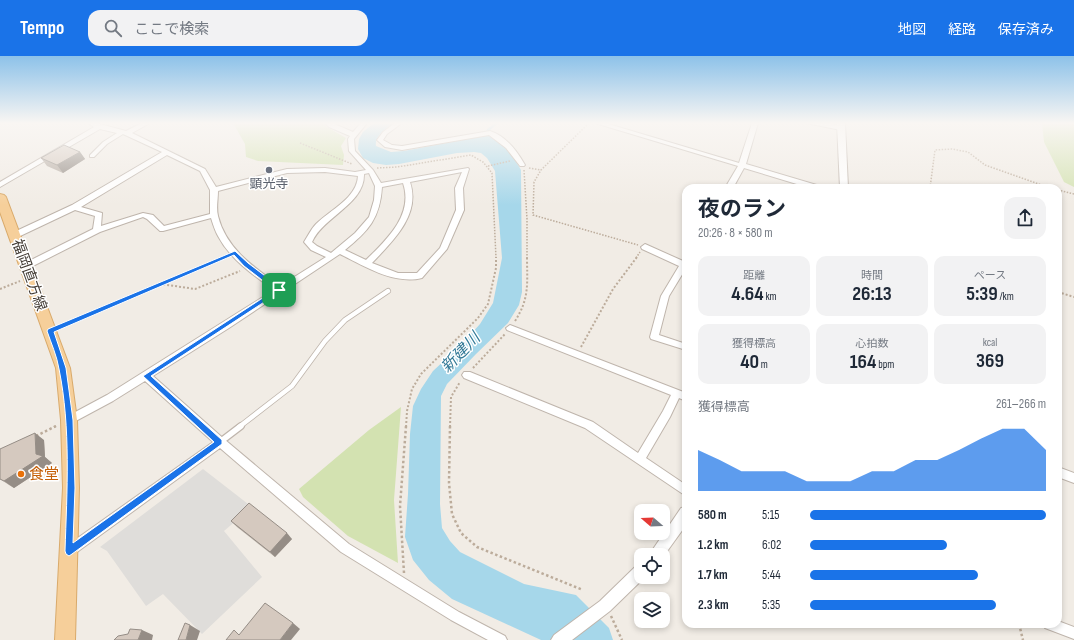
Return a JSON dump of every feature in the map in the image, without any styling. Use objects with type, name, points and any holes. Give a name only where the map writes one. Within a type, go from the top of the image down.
[{"type":"main road","name":"福岡直方線","points":[[0,197],[63,368],[69,420],[71,488],[65,640]]},
{"type":"street","points":[[0,185],[59,150]]},
{"type":"street","points":[[92,156],[98,150]]},
{"type":"street","points":[[162,150],[203,170],[214,190],[214,215],[221,235],[227,244],[249,267],[279,290]]},
{"type":"street","points":[[69,420],[110,398],[146,376],[331,256],[358,235],[372,218],[378,200],[379,186],[371,171],[352,150]]},
{"type":"street","points":[[511,150],[522,165]]},
{"type":"street","points":[[691,150],[805,184]]},
{"type":"street","points":[[731,184],[742,165],[747,150]]},
{"type":"street","points":[[842,150],[844,184]]},
{"type":"street","points":[[15,235],[75,207],[166,152]]},
{"type":"street","points":[[340,250],[367,264],[397,276],[418,276],[443,249],[460,210],[459,188],[466,169],[379,186]]},
{"type":"street","points":[[214,190],[287,171],[325,170],[355,174],[371,171]]},
{"type":"street","points":[[331,256],[314,248],[308,242],[312,233],[321,223],[354,194],[360,185],[362,177],[361,173]]},
{"type":"street","points":[[367,264],[391,239],[402,223],[407,210],[410,193],[406,181]]},
{"type":"street","points":[[75,207],[99,215],[97,230]]},
{"type":"street","points":[[28,272],[97,230],[144,215],[150,217],[163,229],[214,215]]},
{"type":"street","points":[[645,247],[682,262]]},
{"type":"street","points":[[682,268],[665,296],[654,337],[682,346]]},
{"type":"street","points":[[510,328],[681,395],[667,414],[640,459]]},
{"type":"street","points":[[467,375],[520,395],[590,425],[682,488]]},
{"type":"street","points":[[146,376],[220,442],[345,548],[455,616],[502,640]]},
{"type":"street","points":[[69,551],[220,442]]},
{"type":"street","points":[[1062,474],[1074,478]]},
{"type":"street","points":[[661,548],[682,519]]},
{"type":"street","points":[[559,640],[605,606],[634,578]]},
{"type":"street","points":[[1060,628],[1074,633]]},
{"type":"lane","points":[[220,442],[292,386],[325,341],[345,320],[388,291]]},
{"type":"path","points":[[319,150],[350,162]]},
{"type":"path","points":[[561,150],[542,170],[534,182],[533,215],[645,247],[613,289],[577,354]]},
{"type":"path","points":[[931,184],[935,150]]},
{"type":"path","points":[[959,150],[968,152],[986,165],[1038,184]]},
{"type":"path","points":[[371,171],[379,168],[397,167],[471,155],[480,159],[488,166],[492,173],[496,268],[488,304],[478,318],[421,374],[412,389],[407,411],[400,506],[405,584]]},
{"type":"path","points":[[488,166],[519,159]]},
{"type":"path","points":[[522,165],[531,169],[542,170]]},
{"type":"path","points":[[522,165],[525,175],[527,219],[527,296],[521,312],[510,328],[460,381],[451,397],[449,483],[452,514],[461,532],[477,547],[583,590]]},
{"type":"path","points":[[1062,191],[1074,194]]},
{"type":"path","points":[[50,331],[235,253]]},
{"type":"path","points":[[161,284],[196,289],[249,267]]},
{"type":"path","points":[[0,288],[28,272]]},
{"type":"path","points":[[1062,293],[1074,297]]},
{"type":"path","points":[[35,437],[69,420]]},
{"type":"path","points":[[605,606],[622,640]]},
{"type":"path","points":[[1020,628],[1023,640]]},
{"type":"green space","points":[[245,150],[342,150],[344,155],[343,165],[258,161],[246,157]]},
{"type":"green space","points":[[1048,150],[1074,150],[1074,187],[1064,182]]},
{"type":"green space","points":[[401,407],[394,500],[398,563],[348,536],[303,497],[299,489],[369,430]]},
{"type":"shaded area","points":[[203,469],[252,507],[224,531],[262,577],[202,634],[163,594],[146,606],[107,551],[100,547]]},
{"type":"water","name":"新建川","points":[[359,150],[387,150],[391,152],[408,150],[507,150],[521,170],[522,292],[519,305],[508,323],[447,384],[441,396],[440,504],[442,528],[450,541],[460,552],[524,584],[576,595],[609,628],[613,640],[541,640],[452,599],[429,580],[413,560],[405,537],[410,434],[413,406],[421,389],[433,371],[461,345],[480,324],[493,303],[502,258],[495,171],[487,158],[481,153],[474,152],[457,153],[386,165],[373,163],[363,158]]},
{"type":"building","points":[[55,150],[76,150],[80,152],[57,165],[41,158]]},
{"type":"building","points":[[35,433],[36,454],[43,456],[4,481],[0,479],[0,449]]},
{"type":"building","points":[[249,503],[287,533],[270,552],[231,521]]},
{"type":"building","points":[[265,603],[293,623],[280,640],[226,640],[234,630],[239,635]]},
{"type":"building","points":[[185,623],[190,625],[186,640],[178,640]]},
{"type":"building","points":[[130,629],[142,630],[138,640],[114,640],[118,636],[128,634]]},
{"type":"place","name":"顕光寺","points":[[269,170]]},
{"type":"place","name":"食堂","points":[[21,474]]},
{"type":"route","points":[[235,253],[246,265],[279,290],[226,326],[146,376],[220,442],[69,551],[71,488],[69,420],[63,368],[50,331],[235,253]]}]
